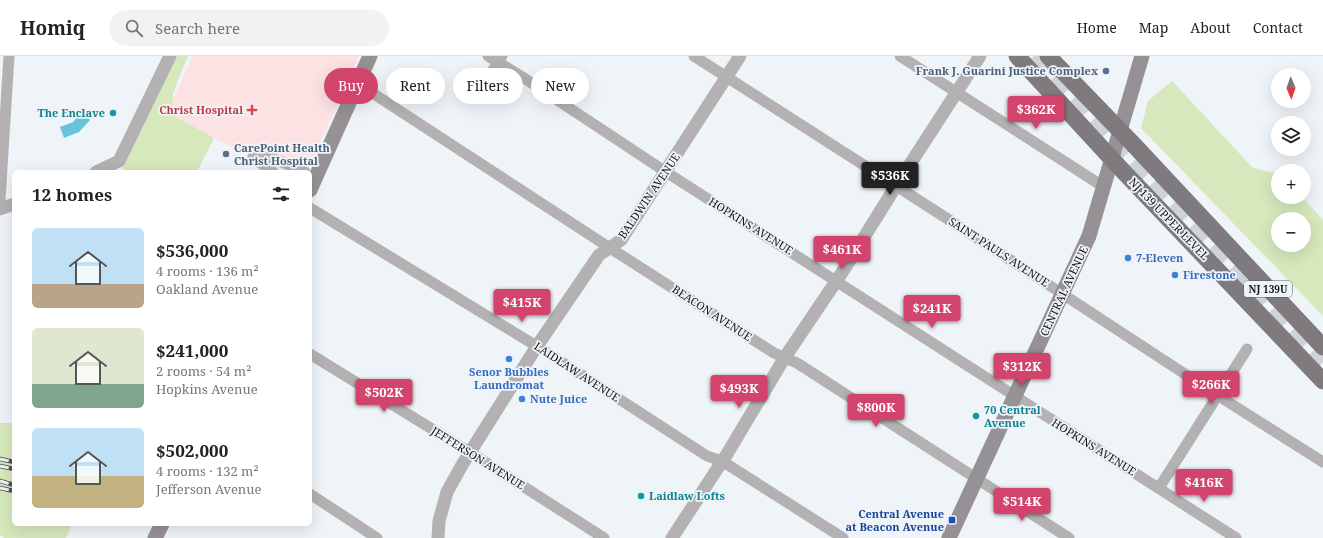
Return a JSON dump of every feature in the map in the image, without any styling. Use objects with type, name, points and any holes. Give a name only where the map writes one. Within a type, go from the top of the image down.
[{"type":"main road","points":[[364,68],[370,56]]},
{"type":"main road","name":"NJ 139 UPPER LEVEL","points":[[1017,56],[1112,159],[1323,381]]},
{"type":"main road","name":"NJ 139U","points":[[1048,56],[1323,348]]},
{"type":"main road","name":"CENTRAL AVENUE","points":[[948,538],[1090,236],[1142,56]]},
{"type":"main road","points":[[312,178],[347,104]]},
{"type":"street","points":[[0,200],[9,56]]},
{"type":"street","points":[[101,170],[119,161],[170,56]]},
{"type":"street","name":"HOPKINS AVENUE","points":[[488,56],[501,59],[527,80],[666,172],[1236,538]]},
{"type":"street","name":"SAINT PAULS AVENUE","points":[[694,56],[1323,462]]},
{"type":"street","name":"BALDWIN AVENUE","points":[[438,538],[439,521],[447,492],[538,346],[599,255],[621,240],[740,56]]},
{"type":"street","points":[[900,56],[1104,187]]},
{"type":"street","points":[[672,538],[722,461],[785,357],[980,56]]},
{"type":"street","points":[[495,68],[501,59]]},
{"type":"street","name":"BEACON AVENUE","points":[[378,97],[774,353],[797,363],[1069,538]]},
{"type":"street","points":[[270,170],[252,156],[276,160],[291,170]]},
{"type":"street","points":[[0,209],[12,205]]},
{"type":"street","name":"LAIDLAW AVENUE","points":[[312,209],[538,346],[707,456],[722,461],[843,538]]},
{"type":"street","points":[[1159,488],[1247,349]]},
{"type":"street","name":"JEFFERSON AVENUE","points":[[312,355],[471,453],[604,538]]},
{"type":"street","points":[[312,495],[377,538]]},
{"type":"shaded area","name":"Christ Hospital","points":[[193,56],[359,56],[354,68],[324,68],[324,104],[337,104],[308,170],[260,170],[255,168],[259,160],[165,117]]},
{"type":"green space","points":[[170,56],[188,56],[173,93],[172,115],[214,138],[198,170],[124,170],[119,161]]},
{"type":"green space","points":[[1172,81],[1253,168],[1271,172],[1271,204],[1308,204],[1323,220],[1323,316],[1141,128],[1148,101]]},
{"type":"green space","points":[[0,423],[12,423],[12,526],[71,526],[66,538],[4,538],[0,535]]},
{"type":"water","points":[[82,112],[90,120],[79,132],[64,138],[60,127],[73,122]]},
{"type":"tunnel","points":[[1034,56],[1323,362]]},
{"type":"railway","points":[[0,459],[12,462]]},
{"type":"railway","points":[[0,466],[12,469]]},
{"type":"railway","points":[[0,481],[12,484]]},
{"type":"railway","points":[[0,488],[12,491]]},
{"type":"place","name":"Frank J. Guarini Justice Complex","points":[[1106,71]]},
{"type":"place","name":"Christ Hospital","points":[[252,110]]},
{"type":"place","name":"The Enclave","points":[[113,113]]},
{"type":"place","name":"CarePoint Health Christ Hospital","points":[[226,154]]},
{"type":"place","name":"7-Eleven","points":[[1128,258]]},
{"type":"place","name":"Firestone","points":[[1175,275]]},
{"type":"place","name":"Senor Bubbles Laundromat","points":[[509,359]]},
{"type":"place","name":"Nute Juice","points":[[522,399]]},
{"type":"place","name":"70 Central Avenue","points":[[976,416]]},
{"type":"place","name":"Laidlaw Lofts","points":[[641,496]]},
{"type":"place","name":"Central Avenue at Beacon Avenue","points":[[952,520]]}]
